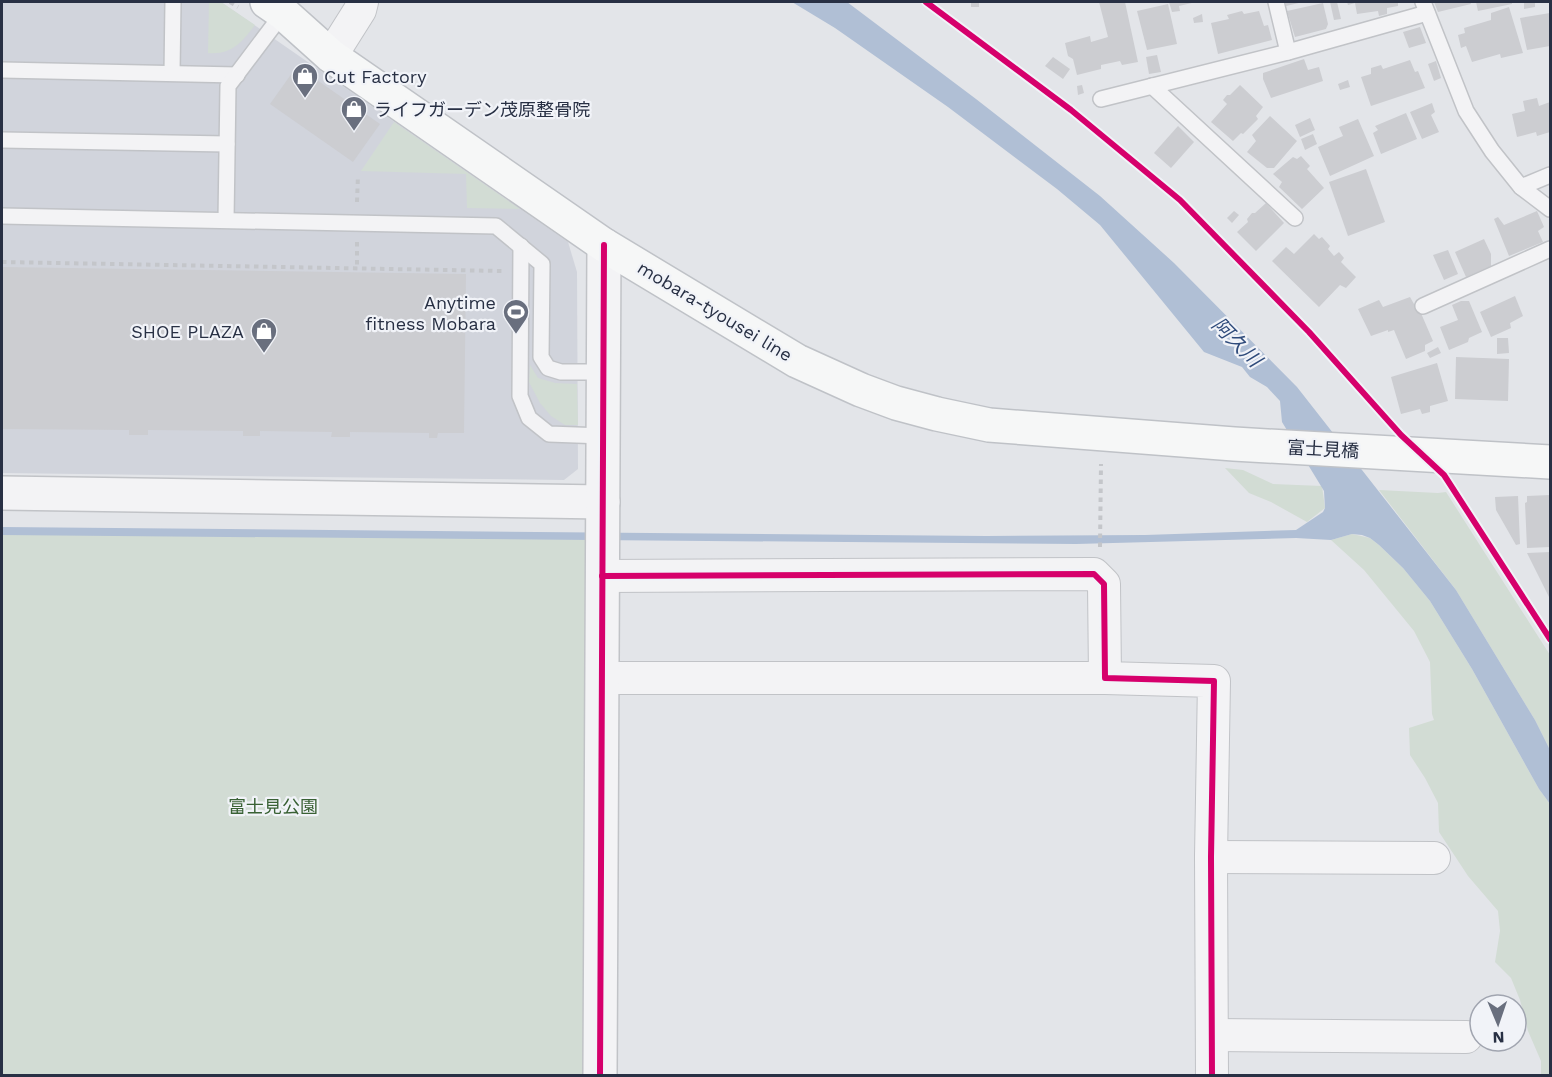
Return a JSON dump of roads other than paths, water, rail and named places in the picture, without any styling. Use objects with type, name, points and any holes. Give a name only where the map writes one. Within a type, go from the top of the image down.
[{"type":"main road","name":"mobara-tyousei line","points":[[275,7],[331,56],[604,245],[797,361],[896,403],[989,425],[1234,444]]},
{"type":"main road","name":"富士見橋","points":[[1234,444],[1551,462]]},
{"type":"street","points":[[331,56],[360,10],[362,2]]},
{"type":"street","points":[[600,1076],[604,245]]},
{"type":"street","points":[[2,493],[603,501]]},
{"type":"street","points":[[602,576],[1094,574],[1104,584],[1106,678]]},
{"type":"street","points":[[602,678],[1106,678],[1214,681],[1211,857],[1212,1076]]},
{"type":"street","points":[[1211,857],[1434,858]]},
{"type":"street","points":[[1212,1035],[1466,1037]]},
{"type":"lane","points":[[172,73],[173,2]]},
{"type":"lane","points":[[1275,2],[1288,52]]},
{"type":"lane","points":[[226,220],[228,86],[237,75],[275,7]]},
{"type":"lane","points":[[1101,99],[1288,52],[1425,8],[1466,111],[1492,151],[1521,187],[1551,209]]},
{"type":"lane","points":[[2,70],[237,75]]},
{"type":"lane","points":[[1152,86],[1295,218]]},
{"type":"lane","points":[[2,140],[227,144]]},
{"type":"lane","points":[[1521,187],[1551,175]]},
{"type":"lane","points":[[2,216],[496,226],[542,264],[542,357],[548,368],[561,372],[604,372]]},
{"type":"lane","points":[[521,246],[520,396],[529,418],[549,434],[603,436]]},
{"type":"lane","points":[[1423,306],[1551,249]]},
{"type":"water","name":"阿久川","points":[[792,2],[847,2],[976,99],[1100,196],[1174,263],[1297,387],[1456,590],[1535,720],[1550,750],[1550,804],[1539,789],[1472,669],[1430,601],[1403,568],[1379,545],[1362,535],[1352,534],[1331,540],[1296,538],[1076,544],[2,535],[2,527],[986,536],[1145,535],[1296,530],[1323,512],[1325,508],[1324,491],[1282,422],[1280,401],[1267,387],[1250,377],[1242,367],[1204,352],[1100,225],[1057,189],[948,107],[835,28]]},
{"type":"place","name":"Cut Factory","points":[[305,99]]},
{"type":"place","name":"ライフガーデン茂原整骨院","points":[[354,132]]},
{"type":"place","name":"Anytime fitness Mobara","points":[[516,335]]},
{"type":"place","name":"SHOE PLAZA","points":[[264,354]]},
{"type":"park label","name":"富士見公園","points":[[273,806]]}]
